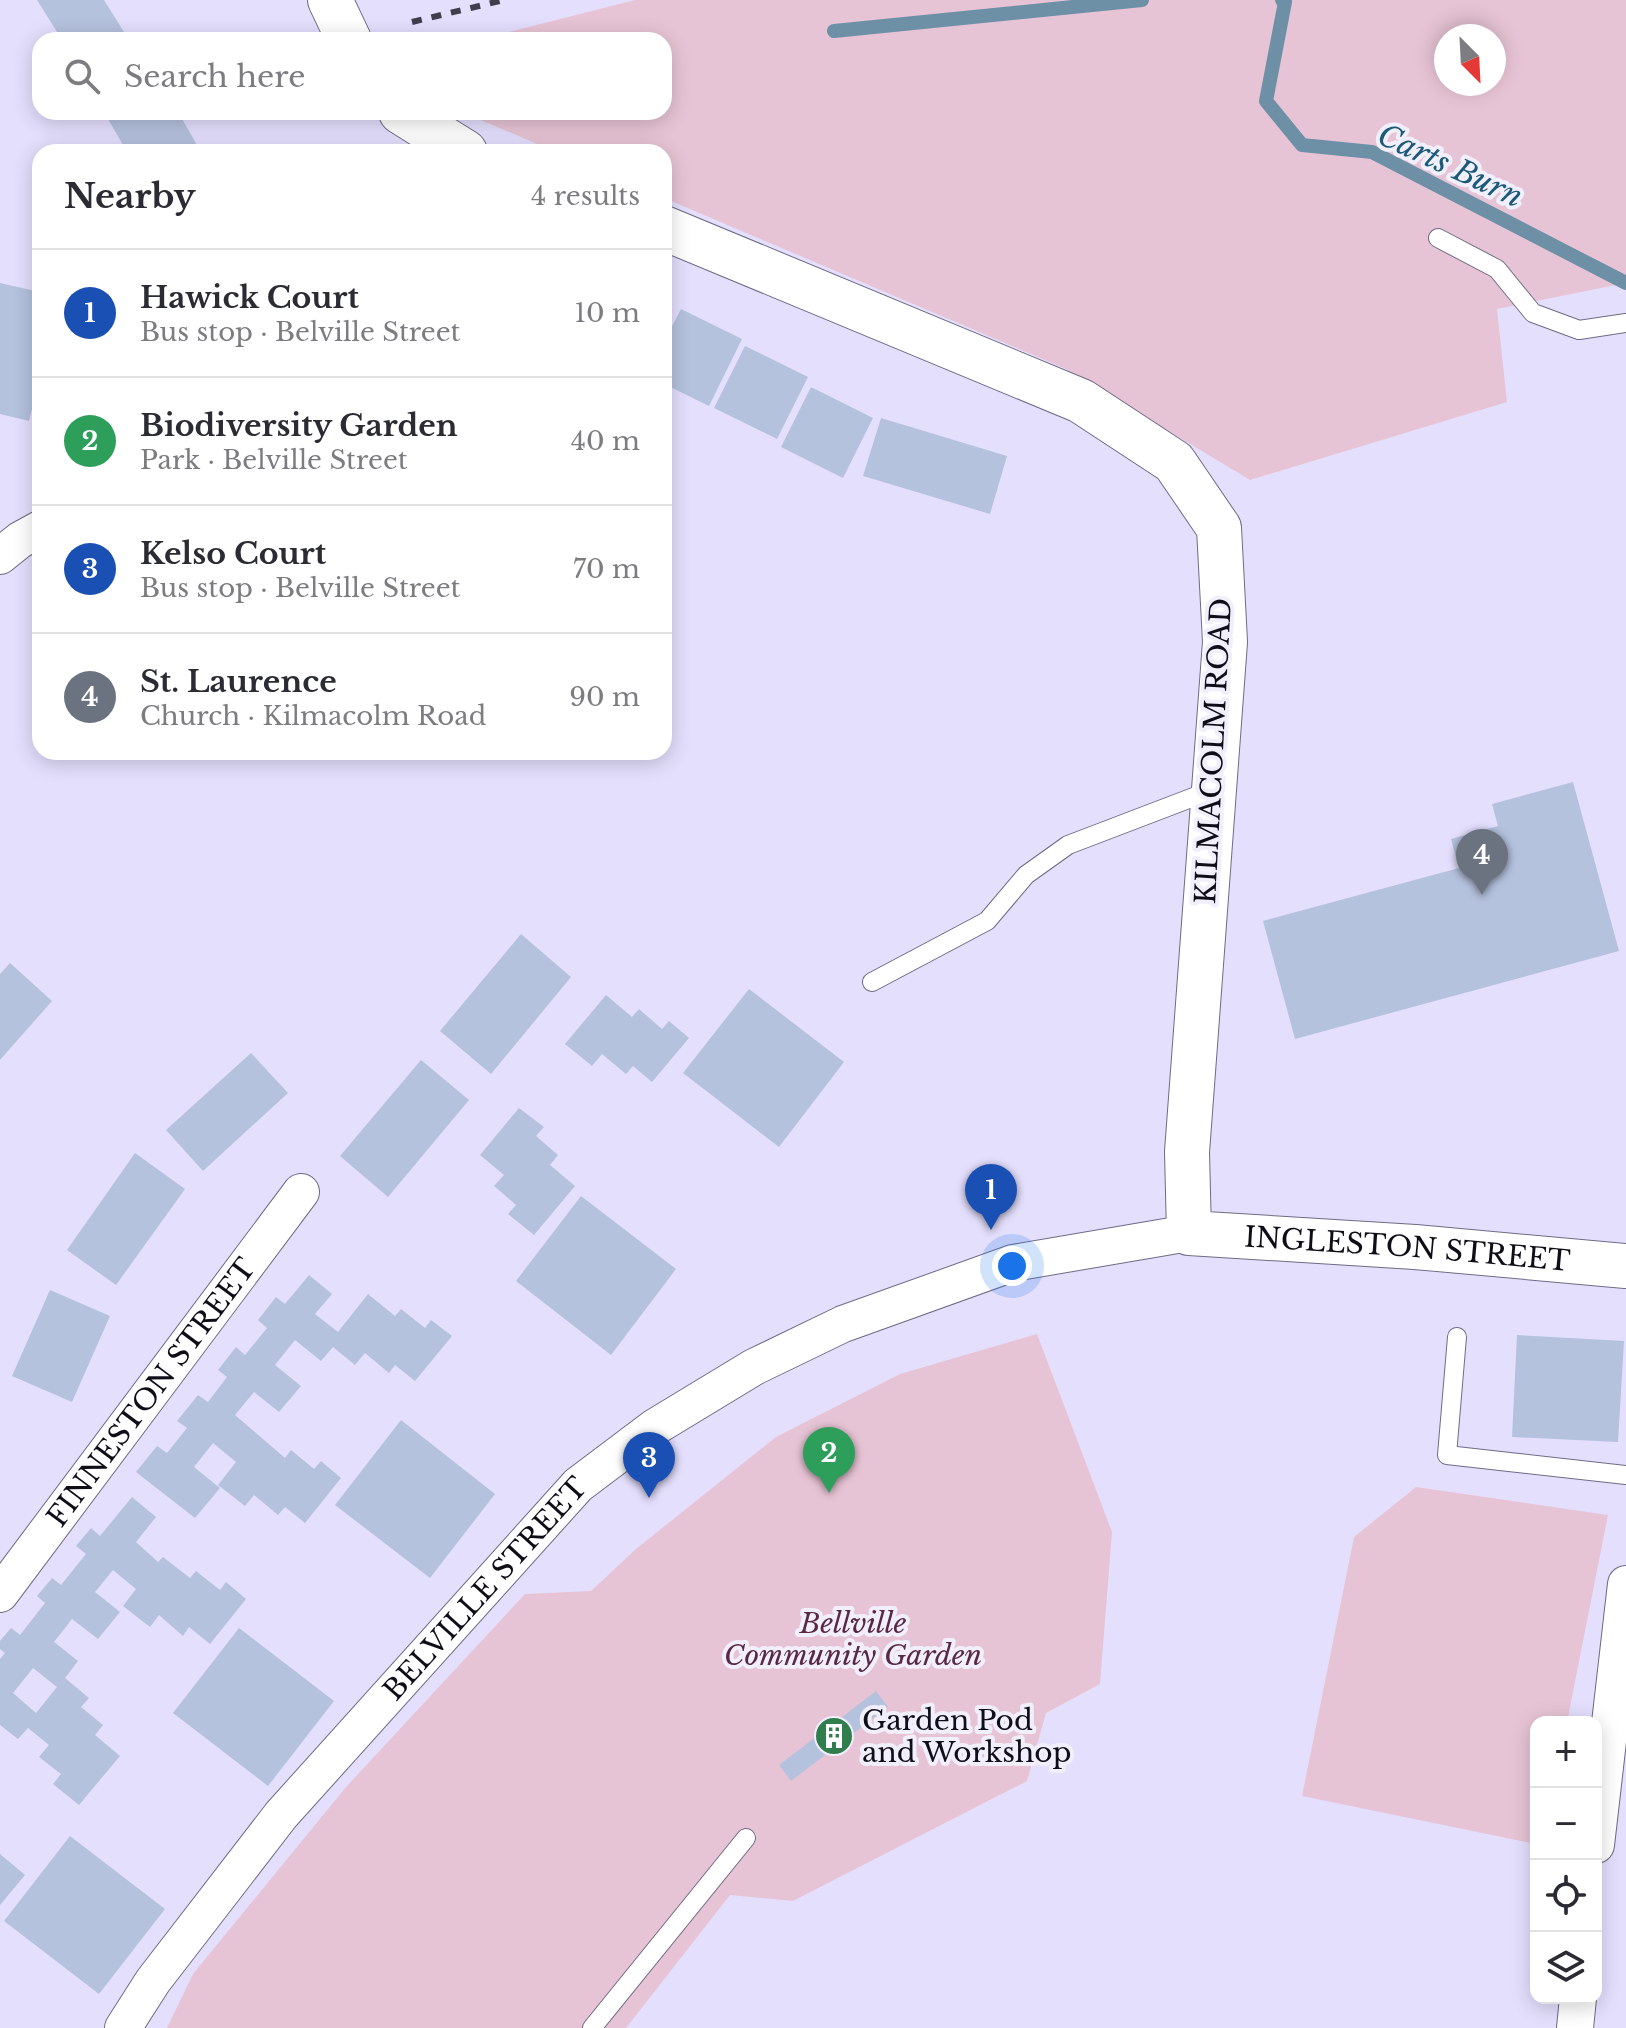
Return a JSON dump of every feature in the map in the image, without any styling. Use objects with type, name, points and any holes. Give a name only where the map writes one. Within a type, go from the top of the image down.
[{"type":"main road","points":[[330,0],[345,32]]},
{"type":"main road","points":[[414,120],[452,144]]},
{"type":"main road","name":"KILMACOLM ROAD","points":[[672,231],[1081,401],[1174,462],[1219,528],[1225,642],[1187,1152],[1189,1233]]},
{"type":"main road","name":"INGLESTON STREET","points":[[1189,1233],[1415,1247],[1626,1266]]},
{"type":"street","points":[[0,556],[32,533]]},
{"type":"street","name":"FINNESTON STREET","points":[[0,1594],[301,1192]]},
{"type":"street","name":"BELVILLE STREET","points":[[123,2028],[153,1981],[281,1815],[578,1485],[655,1427],[754,1367],[843,1324],[1013,1263],[1189,1233]]},
{"type":"street","points":[[1602,1793],[1626,1584]]},
{"type":"street","points":[[1575,2028],[1577,2004]]},
{"type":"lane","points":[[1438,238],[1497,269],[1533,313],[1579,330],[1626,323]]},
{"type":"lane","points":[[872,982],[987,921],[1026,875],[1068,845],[1214,789]]},
{"type":"lane","points":[[1457,1337],[1447,1455],[1626,1475]]},
{"type":"lane","points":[[592,2028],[746,1838]]},
{"type":"green space","points":[[635,0],[1626,0],[1626,283],[1497,309],[1507,402],[1250,480],[1066,369],[672,201],[672,144],[537,144],[481,120],[672,120],[672,32],[509,32]]},
{"type":"green space","name":"Bellville Community Garden","points":[[1037,1334],[1112,1532],[1100,1684],[1046,1713],[1027,1781],[793,1901],[730,1895],[626,2028],[167,2028],[193,1974],[346,1787],[525,1594],[591,1591],[636,1549],[776,1437],[900,1374]]},
{"type":"green space","points":[[1416,1487],[1608,1515],[1568,1716],[1530,1716],[1530,1843],[1302,1796],[1354,1537]]},
{"type":"building","points":[[37,0],[104,0],[124,32],[57,32]]},
{"type":"building","points":[[109,120],[183,120],[196,144],[122,144]]},
{"type":"building","points":[[0,283],[32,290],[32,409],[29,421],[0,414]]},
{"type":"building","points":[[681,309],[742,339],[709,406],[672,388],[672,326]]},
{"type":"building","points":[[745,346],[808,377],[777,439],[714,408]]},
{"type":"building","points":[[811,387],[873,418],[843,478],[781,447]]},
{"type":"building","points":[[881,418],[1007,456],[990,514],[863,476]]},
{"type":"building","points":[[1573,782],[1619,951],[1295,1039],[1263,921],[1459,868],[1451,839],[1498,826],[1492,804]]},
{"type":"building","points":[[521,934],[571,977],[491,1074],[440,1031]]},
{"type":"building","points":[[10,963],[52,1001],[0,1060],[0,974]]},
{"type":"building","points":[[749,989],[844,1062],[779,1147],[683,1073]]},
{"type":"building","points":[[606,995],[632,1017],[639,1009],[662,1029],[669,1021],[689,1038],[652,1082],[633,1066],[626,1074],[602,1054],[592,1066],[565,1044]]},
{"type":"building","points":[[251,1053],[288,1093],[203,1171],[166,1130]]},
{"type":"building","points":[[421,1060],[469,1100],[388,1197],[340,1156]]},
{"type":"building","points":[[519,1108],[544,1127],[536,1136],[558,1155],[550,1165],[575,1186],[534,1235],[508,1214],[516,1205],[494,1186],[504,1175],[480,1155]]},
{"type":"building","points":[[135,1153],[185,1189],[116,1285],[67,1250]]},
{"type":"building","points":[[581,1196],[676,1269],[611,1355],[516,1281]]},
{"type":"building","points":[[309,1275],[332,1294],[315,1314],[338,1332],[368,1294],[395,1316],[401,1309],[425,1328],[431,1320],[452,1336],[415,1381],[395,1365],[389,1373],[365,1353],[355,1365],[333,1347],[321,1361],[295,1340],[275,1365],[301,1386],[279,1412],[254,1392],[235,1415],[285,1458],[291,1450],[314,1469],[321,1461],[341,1478],[305,1523],[285,1507],[278,1515],[254,1495],[245,1506],[218,1485],[236,1462],[213,1443],[194,1467],[220,1488],[195,1518],[136,1472],[157,1446],[167,1453],[187,1428],[177,1421],[198,1395],[208,1402],[227,1377],[218,1370],[236,1347],[245,1355],[267,1328],[258,1320],[276,1297],[285,1304]]},
{"type":"building","points":[[50,1290],[110,1316],[72,1402],[12,1376]]},
{"type":"building","points":[[1517,1335],[1624,1341],[1618,1442],[1512,1437]]},
{"type":"building","points":[[401,1420],[495,1494],[430,1578],[335,1505]]},
{"type":"building","points":[[132,1497],[156,1517],[136,1542],[158,1562],[163,1557],[190,1578],[196,1571],[220,1590],[226,1582],[246,1599],[210,1644],[189,1627],[183,1636],[159,1615],[150,1627],[123,1606],[136,1589],[113,1570],[95,1592],[120,1612],[98,1639],[72,1619],[54,1642],[78,1661],[65,1678],[89,1698],[81,1707],[103,1725],[95,1735],[120,1756],[79,1805],[53,1784],[61,1774],[39,1757],[49,1745],[28,1728],[18,1739],[0,1725],[0,1659],[5,1653],[0,1649],[0,1641],[11,1628],[20,1635],[45,1603],[37,1596],[52,1578],[61,1585],[86,1554],[76,1546],[91,1528],[100,1536]],"holes":[[[33,1668],[57,1687],[36,1713],[13,1693]]]},
{"type":"building","points":[[239,1628],[334,1701],[268,1786],[173,1713]]},
{"type":"building","name":"Garden Pod and Workshop","points":[[876,1691],[888,1707],[791,1781],[779,1765]]},
{"type":"building","points":[[70,1836],[165,1909],[99,1994],[4,1921]]},
{"type":"building","points":[[0,1854],[25,1875],[0,1905]]},
{"type":"waterway","name":"Carts Burn","points":[[834,31],[1142,0]]},
{"type":"waterway","name":"Carts Burn","points":[[1282,0],[1285,2],[1266,101],[1302,145],[1372,152],[1626,283]]},
{"type":"railway","points":[[412,22],[504,0]]},
{"type":"place","name":"St. Laurence","points":[[1482,895]]},
{"type":"place","name":"Hawick Court","points":[[991,1230]]},
{"type":"place","name":"Biodiversity Garden","points":[[829,1493]]},
{"type":"place","name":"Kelso Court","points":[[649,1498]]},
{"type":"place","name":"Garden Pod and Workshop","points":[[834,1736]]}]
